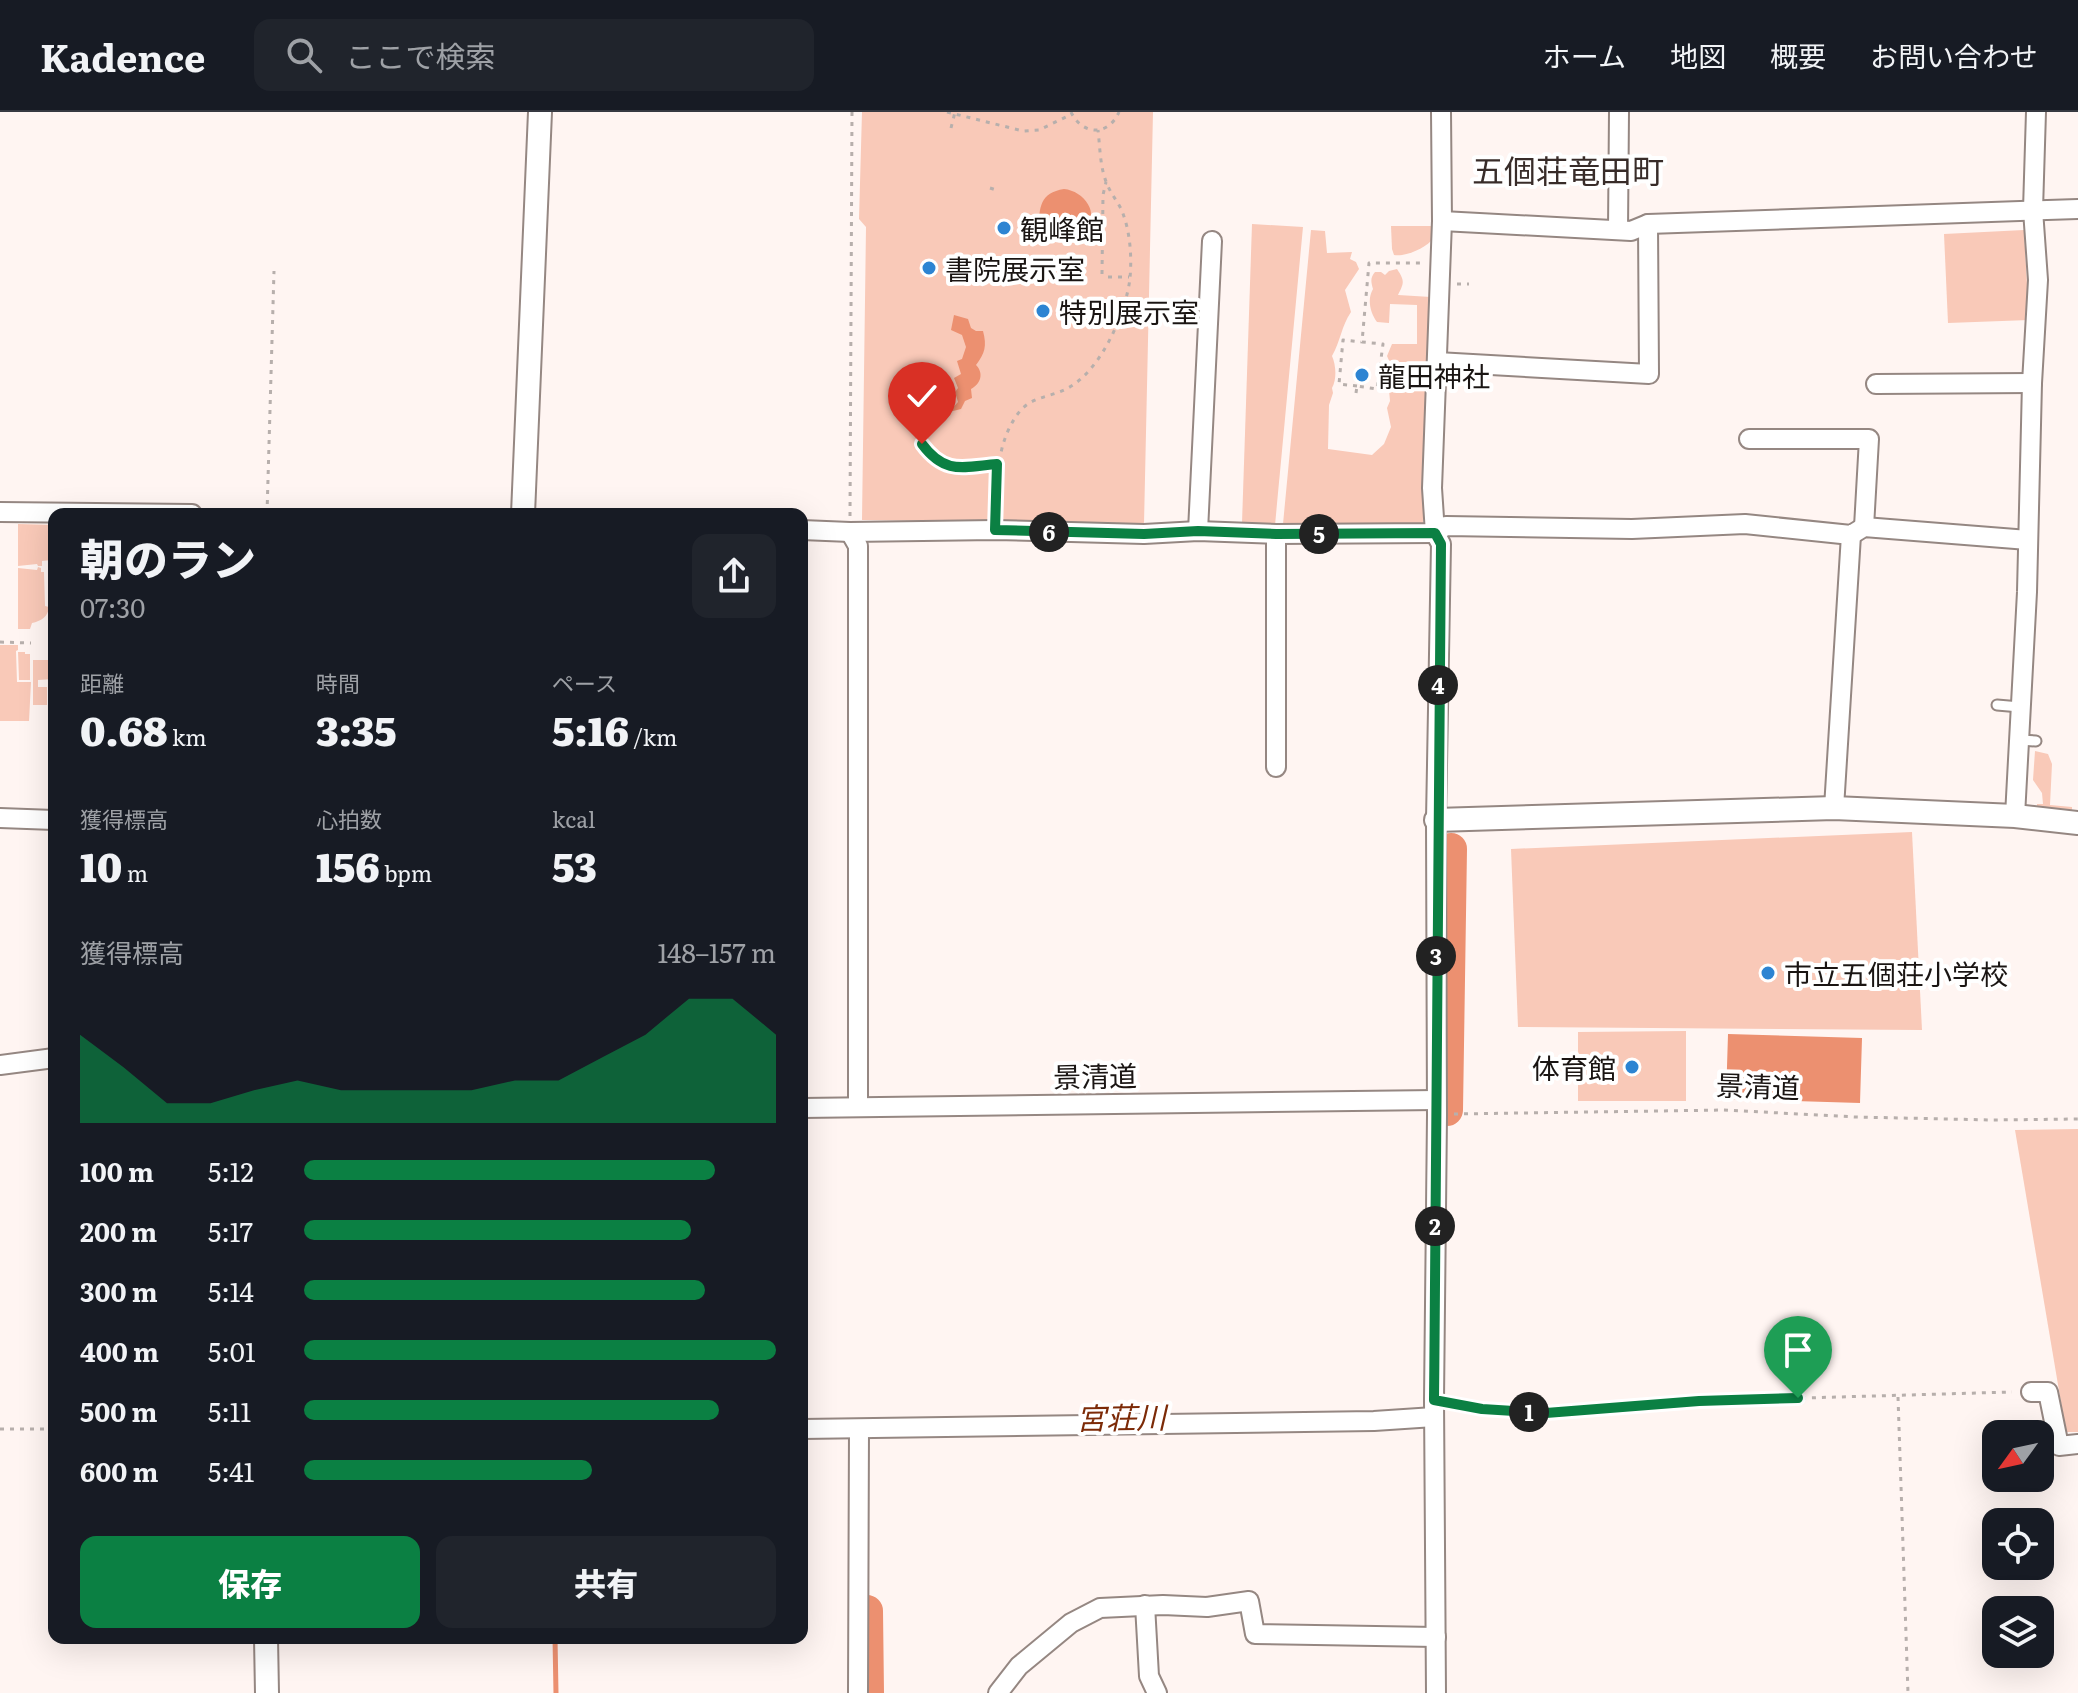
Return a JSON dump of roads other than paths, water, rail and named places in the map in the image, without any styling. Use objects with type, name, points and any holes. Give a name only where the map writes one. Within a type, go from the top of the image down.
[{"type":"street","points":[[523,508],[540,112]]},
{"type":"street","points":[[1436,1693],[1436,820],[1441,544],[1435,533],[1432,488],[1442,221],[1441,112]]},
{"type":"street","points":[[1618,230],[1619,112]]},
{"type":"street","points":[[2015,816],[2028,740],[2020,707],[2038,280],[2033,210],[2036,112]]},
{"type":"street","points":[[1442,221],[1631,231],[1648,224],[2078,209]]},
{"type":"street","points":[[1437,370],[1649,374],[1648,224]]},
{"type":"street","points":[[1198,531],[1212,241]]},
{"type":"street","points":[[1876,384],[2032,383]]},
{"type":"street","points":[[1749,439],[1869,439],[1834,808]]},
{"type":"street","points":[[0,512],[48,512]]},
{"type":"street","points":[[808,530],[1435,533],[1446,526],[1632,529],[1745,524],[2028,540]]},
{"type":"street","points":[[850,532],[858,546],[858,1106]]},
{"type":"street","points":[[1276,534],[1276,767]]},
{"type":"street","points":[[1436,820],[1834,808],[2015,816],[2078,823]]},
{"type":"street","points":[[0,818],[48,820]]},
{"type":"street","points":[[0,1065],[48,1059]]},
{"type":"street","name":"景清道","points":[[808,1108],[1436,1108]]},
{"type":"street","points":[[2031,1392],[2048,1392],[2059,1446],[2078,1444]]},
{"type":"street","points":[[808,1429],[1374,1421],[1434,1408]]},
{"type":"street","points":[[858,1693],[859,1429]]},
{"type":"street","points":[[998,1693],[1019,1666],[1071,1623],[1100,1608],[1145,1605],[1207,1607],[1249,1601],[1255,1634],[1436,1637]]},
{"type":"street","points":[[1145,1605],[1149,1676],[1157,1693]]},
{"type":"street","points":[[266,1644],[267,1693]]},
{"type":"lane","points":[[1997,705],[2020,707]]},
{"type":"waterway","name":"宮荘川","points":[[1447,1110],[1451,849]]},
{"type":"waterway","name":"宮荘川","points":[[867,1611],[868,1693]]},
{"type":"waterway","points":[[555,1644],[556,1693]]},
{"type":"place","name":"観峰館","points":[[1004,228]]},
{"type":"place","name":"書院展示室","points":[[929,268]]},
{"type":"place","name":"特別展示室","points":[[1043,311]]},
{"type":"place","name":"龍田神社","points":[[1362,375]]},
{"type":"place","name":"市立五個荘小学校","points":[[1768,973]]},
{"type":"place","name":"体育館","points":[[1632,1067]]},
{"type":"district","name":"五個荘竜田町","points":[[1568,169]]}]
